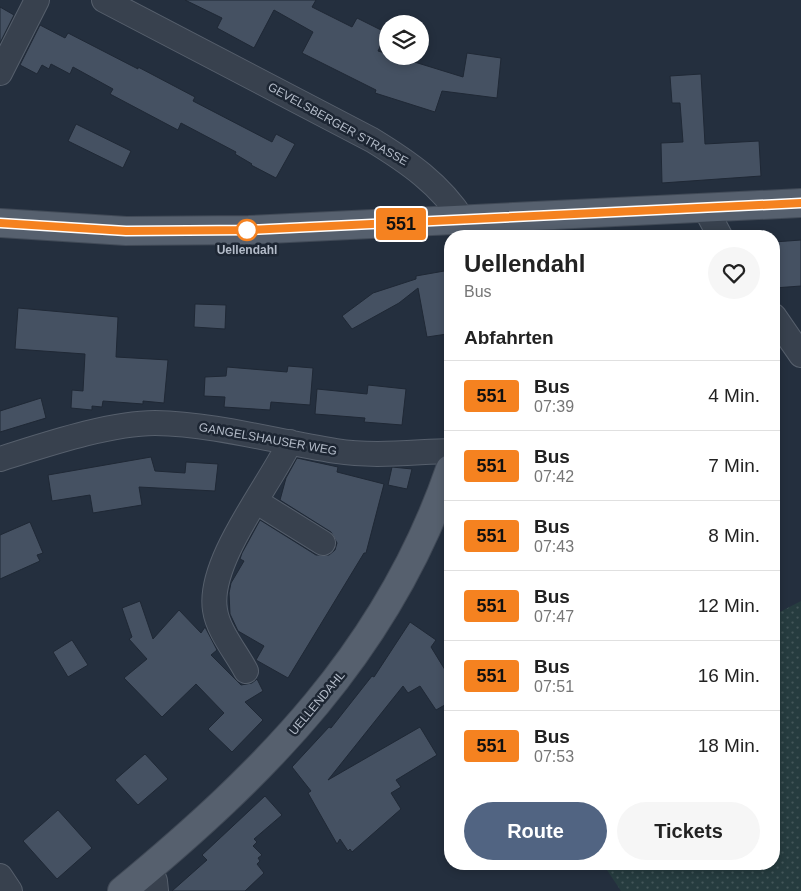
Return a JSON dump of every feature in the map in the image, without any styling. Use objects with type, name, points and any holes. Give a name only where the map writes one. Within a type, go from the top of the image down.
[{"type":"main road","points":[[0,223],[126,231],[503,228],[705,208],[801,203]]},
{"type":"main road","name":"UELLENDAHL","points":[[122,891],[153,879],[303,722],[350,663],[385,608],[420,544],[444,484]]},
{"type":"street","points":[[0,74],[37,0]]},
{"type":"street","name":"GEVELSBERGER STRASSE","points":[[104,0],[381,145],[414,166],[453,204],[465,228]]},
{"type":"street","points":[[705,208],[717,230]]},
{"type":"street","points":[[780,325],[801,355]]},
{"type":"street","name":"GANGELSHAUSER WEG","points":[[0,459],[101,431],[154,423],[232,431],[336,451],[362,454],[444,451]]},
{"type":"street","points":[[246,670],[220,626],[215,611],[214,595],[217,577],[229,550],[290,442]]},
{"type":"street","points":[[257,502],[322,543]]},
{"type":"street","points":[[0,876],[10,891]]},
{"type":"green space","points":[[801,601],[801,891],[621,891],[607,870],[780,870],[780,612]]},
{"type":"building","points":[[185,0],[316,0],[312,7],[352,27],[357,18],[379,29],[379,65],[424,65],[463,77],[467,53],[501,58],[497,98],[442,91],[435,112],[375,93],[376,90],[302,53],[313,32],[274,10],[254,48],[217,28],[222,18]]},
{"type":"building","points":[[0,7],[14,15],[0,43]]},
{"type":"building","points":[[40,25],[65,38],[68,33],[138,69],[138,67],[195,97],[193,101],[272,142],[276,134],[295,144],[276,178],[251,165],[235,154],[236,152],[181,123],[178,130],[110,94],[113,89],[73,67],[70,74],[51,64],[49,69],[42,65],[37,74],[20,65]]},
{"type":"building","points":[[701,74],[705,144],[759,141],[761,176],[662,183],[661,143],[683,142],[680,103],[672,103],[670,76]]},
{"type":"building","points":[[76,124],[131,151],[123,168],[68,141]]},
{"type":"building","points":[[801,240],[801,286],[780,288],[780,242]]},
{"type":"building","points":[[444,271],[444,334],[427,337],[418,288],[399,303],[352,329],[342,316],[373,293],[416,279],[416,276]]},
{"type":"building","points":[[195,304],[226,305],[225,329],[194,327]]},
{"type":"building","points":[[18,308],[118,317],[116,357],[168,360],[164,403],[143,401],[143,404],[103,401],[102,407],[92,406],[92,410],[71,408],[72,390],[83,391],[85,354],[15,349]]},
{"type":"building","points":[[288,366],[313,368],[310,405],[271,402],[270,410],[224,407],[225,397],[204,396],[205,377],[226,376],[227,367],[287,372]]},
{"type":"building","points":[[368,385],[406,389],[402,425],[364,422],[365,418],[315,414],[317,389],[367,394]]},
{"type":"building","points":[[41,398],[46,418],[0,432],[0,411]]},
{"type":"building","points":[[151,457],[155,471],[185,473],[186,462],[218,464],[215,491],[139,487],[142,505],[93,513],[90,495],[52,501],[48,475]]},
{"type":"building","points":[[297,458],[338,467],[337,472],[384,484],[366,553],[364,553],[288,678],[256,660],[264,646],[238,631],[230,614],[229,593],[231,583],[244,561],[240,559],[242,553],[260,520],[316,555],[329,555],[335,550],[337,543],[331,532],[280,500],[286,478]]},
{"type":"building","points":[[392,467],[412,469],[407,489],[388,485]]},
{"type":"building","points":[[30,522],[43,553],[37,555],[40,561],[0,579],[0,535]]},
{"type":"building","points":[[140,601],[153,639],[179,610],[201,633],[205,627],[217,650],[211,655],[241,685],[252,683],[257,679],[263,691],[245,702],[263,720],[232,752],[208,729],[224,713],[196,684],[162,717],[124,678],[147,659],[129,639],[132,637],[122,608]]},
{"type":"building","points":[[410,622],[436,640],[431,647],[444,668],[444,705],[436,710],[420,686],[408,693],[403,686],[328,780],[420,727],[437,755],[396,780],[401,787],[391,793],[401,809],[352,852],[350,849],[348,851],[340,839],[337,844],[308,793],[311,791],[292,767],[329,727],[331,728],[372,676],[374,677]]},
{"type":"building","points":[[72,640],[88,665],[68,677],[53,652]]},
{"type":"building","points":[[145,754],[168,779],[138,805],[115,780]]},
{"type":"building","points":[[265,796],[282,815],[254,839],[257,842],[253,846],[262,855],[258,858],[260,861],[257,864],[264,873],[245,891],[172,891],[207,860],[202,855]]},
{"type":"building","points":[[58,810],[92,848],[57,879],[23,841]]},
{"type":"bus line","name":"551","points":[[0,223],[126,231],[249,230],[801,203]]},
{"type":"place","name":"Uellendahl","points":[[247,230]]}]
